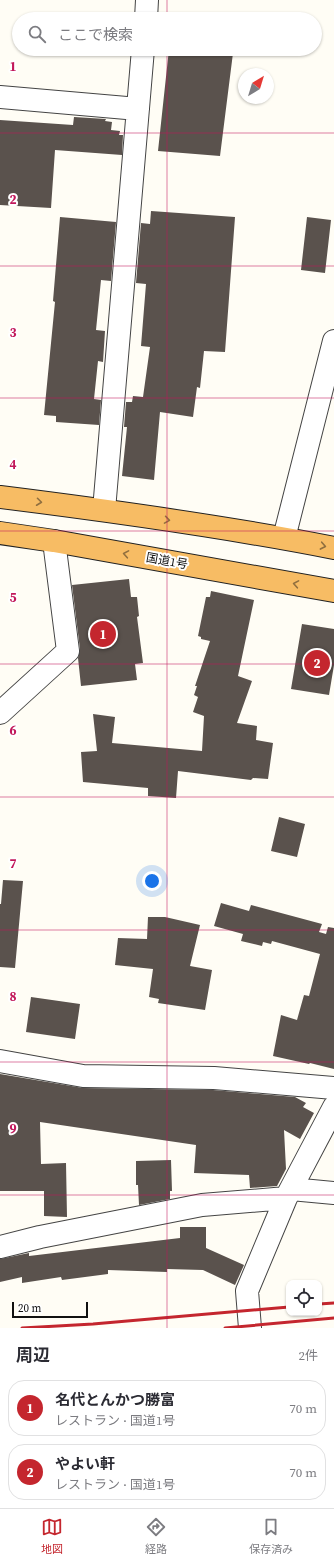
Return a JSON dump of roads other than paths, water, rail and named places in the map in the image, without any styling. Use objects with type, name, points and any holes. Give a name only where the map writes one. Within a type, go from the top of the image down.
[{"type":"highway","points":[[0,497],[104,510],[284,538],[334,548]]},
{"type":"highway","name":"国道1号","points":[[0,533],[334,590]]},
{"type":"street","points":[[146,12],[147,0]]},
{"type":"street","points":[[104,510],[142,56]]},
{"type":"street","points":[[0,97],[138,109]]},
{"type":"street","points":[[284,538],[334,341]]},
{"type":"street","points":[[0,712],[68,651],[54,541]]},
{"type":"street","points":[[0,1061],[82,1076],[214,1078],[334,1088]]},
{"type":"street","points":[[250,1328],[246,1291],[288,1193],[334,1108]]},
{"type":"street","points":[[0,1247],[40,1237],[202,1205],[288,1193],[334,1193]]},
{"type":"railway","points":[[322,1304],[334,1303]]},
{"type":"railway","points":[[22,1328],[93,1324],[286,1307]]},
{"type":"railway","points":[[225,1328],[334,1318]]},
{"type":"place","name":"名代とんかつ勝富","points":[[103,634]]},
{"type":"place","name":"やよい軒","points":[[317,663]]}]
